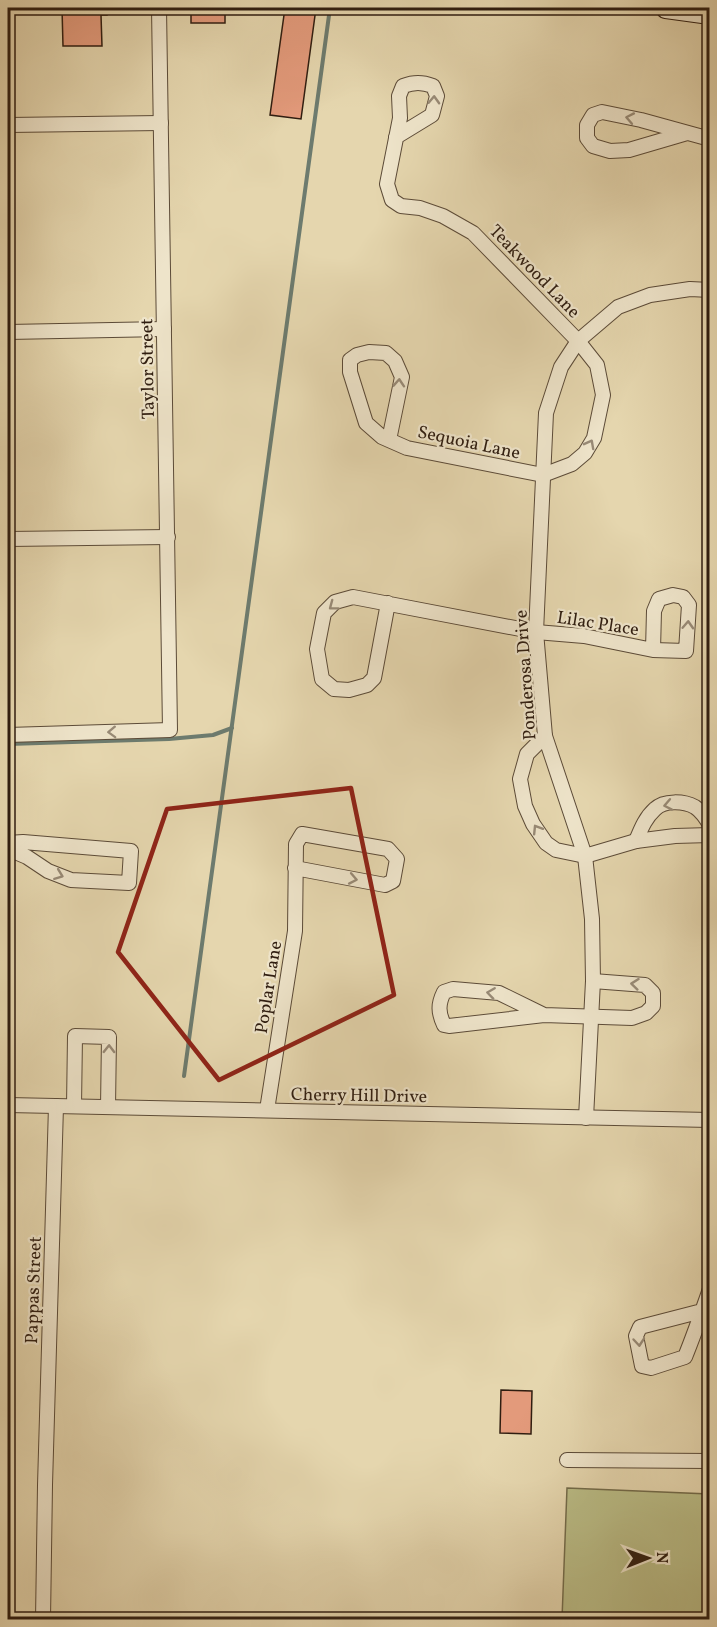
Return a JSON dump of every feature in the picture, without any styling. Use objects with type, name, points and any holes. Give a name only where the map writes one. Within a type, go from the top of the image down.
[{"type":"main road","points":[[666,8],[710,14]]},
{"type":"street","name":"Taylor Street","points":[[8,735],[170,730],[159,8]]},
{"type":"street","points":[[687,133],[629,150],[610,151],[593,146],[587,138],[587,124],[593,115],[602,112],[641,120],[710,139]]},
{"type":"street","points":[[8,125],[161,123]]},
{"type":"street","name":"Teakwood Lane","points":[[396,137],[387,184],[392,200],[401,206],[420,208],[443,216],[473,233],[578,341]]},
{"type":"street","name":"Ponderosa Drive","points":[[586,1118],[591,1017],[592,919],[585,856],[545,736],[536,632],[546,413],[561,368],[578,341],[618,307],[650,296],[690,289],[710,290]]},
{"type":"street","points":[[8,332],[164,329]]},
{"type":"street","points":[[543,475],[572,464],[585,453],[594,438],[603,395],[597,365],[578,341]]},
{"type":"street","name":"Sequoia Lane","points":[[389,440],[402,377],[399,369],[395,361],[386,353],[369,352],[357,355],[350,360],[350,372],[366,423],[382,437],[407,448],[543,475]]},
{"type":"street","points":[[8,539],[168,537]]},
{"type":"street","points":[[353,597],[388,603],[374,678],[367,685],[358,688],[334,689],[322,679],[317,649],[324,613],[335,602],[353,597]]},
{"type":"street","name":"Lilac Place","points":[[388,603],[536,632],[584,636],[653,650]]},
{"type":"street","points":[[545,736],[527,754],[520,779],[525,806],[533,824],[546,843],[556,850],[585,856],[636,841],[675,836],[710,835]]},
{"type":"street","points":[[636,841],[643,823],[656,807],[673,802],[694,807],[710,825]]},
{"type":"street","name":"Poplar Lane","points":[[267,1110],[295,931],[296,844],[302,834],[388,849],[397,859],[393,882],[385,885],[296,868]]},
{"type":"street","points":[[8,843],[23,842],[131,851],[129,883],[71,880],[48,871],[27,857],[8,849]]},
{"type":"street","points":[[544,1015],[499,993],[453,988],[444,992],[439,1002],[439,1015],[444,1025],[449,1026],[544,1015],[632,1018],[646,1013],[653,1006],[653,993],[645,985],[592,981]]},
{"type":"street","points":[[74,1106],[75,1036],[109,1037],[108,1107]]},
{"type":"street","name":"Cherry Hill Drive","points":[[8,1105],[710,1120]]},
{"type":"street","name":"Pappas Street","points":[[44,1620],[45,1485],[56,1106]]},
{"type":"street","points":[[702,1311],[640,1327],[636,1336],[642,1366],[651,1368],[685,1357],[702,1311],[710,1289]]},
{"type":"street","points":[[567,1460],[710,1461]]},
{"type":"highlighted area","points":[[351,788],[394,995],[219,1080],[118,952],[167,809]]},
{"type":"green space","points":[[567,1488],[709,1494],[709,1619],[562,1619]]},
{"type":"building","points":[[62,8],[107,8],[107,15],[101,15],[102,46],[63,46]]},
{"type":"building","points":[[191,8],[225,8],[225,23],[191,23]]},
{"type":"building","points":[[285,8],[316,8],[301,119],[270,115]]},
{"type":"building","points":[[501,1390],[532,1391],[531,1434],[500,1433]]},
{"type":"waterway","points":[[184,1076],[330,8]]},
{"type":"waterway","points":[[8,744],[169,739],[213,735],[232,728]]}]
